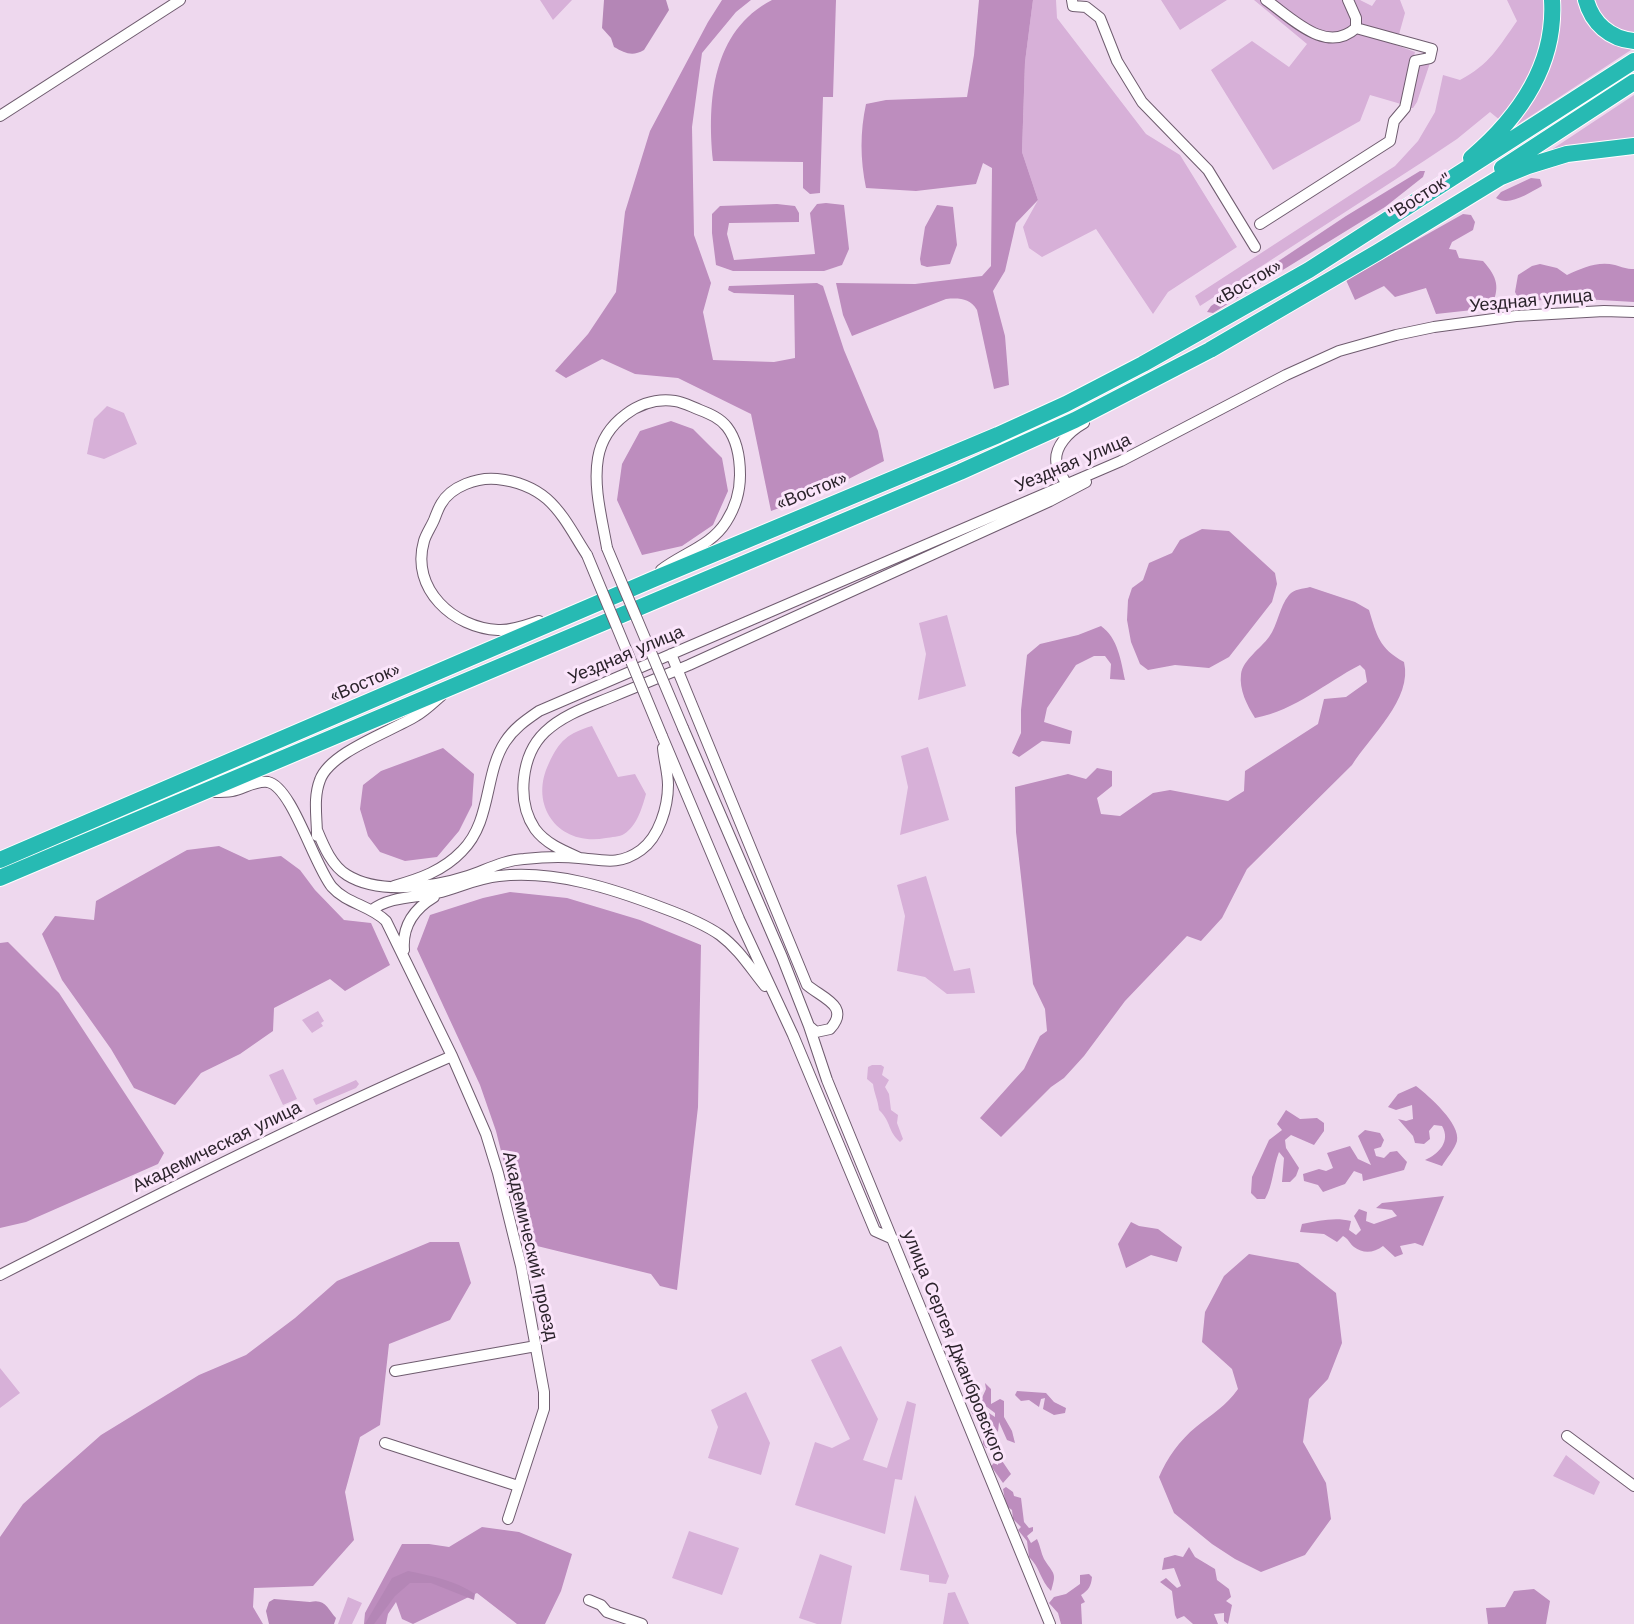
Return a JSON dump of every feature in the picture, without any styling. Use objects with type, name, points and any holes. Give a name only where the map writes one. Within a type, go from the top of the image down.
[{"type":"highway","points":[[1309,270],[1465,163],[1503,126],[1534,84],[1544,62],[1552,26],[1552,0]]},
{"type":"highway","points":[[1586,0],[1592,15],[1605,30],[1617,37],[1634,41]]},
{"type":"highway","points":[[1309,270],[1634,61]]},
{"type":"highway","name":"\"Восток\"","points":[[1317,286],[1634,82]]},
{"type":"highway","points":[[1317,286],[1514,171],[1567,154],[1634,146]]},
{"type":"highway","name":"«Восток»","points":[[0,860],[654,579],[1034,420],[1143,364],[1309,270]]},
{"type":"highway","name":"«Восток»","points":[[0,878],[960,472],[1075,420],[1136,389],[1210,350],[1317,286]]},
{"type":"street","points":[[0,116],[180,0]]},
{"type":"street","points":[[1072,0],[1073,6],[1086,8],[1100,18],[1117,60],[1142,102],[1208,170],[1255,247]]},
{"type":"street","points":[[1266,0],[1314,35],[1335,38],[1347,36],[1356,28],[1356,18],[1348,0]]},
{"type":"street","points":[[1260,224],[1390,141],[1394,121],[1405,108],[1415,61],[1430,58],[1432,49],[1356,28]]},
{"type":"street","name":"Уездная улица","points":[[394,886],[429,875],[463,851],[475,834],[487,805],[504,743],[518,726],[539,711],[1068,487],[1286,375],[1339,351],[1434,327],[1516,316],[1604,311],[1634,312]]},
{"type":"street","points":[[1068,487],[1057,465],[1058,451],[1067,435],[1136,389]]},
{"type":"street","name":"улица Сергея Джанбровского","points":[[654,579],[662,569],[703,546],[717,534],[732,511],[737,496],[740,465],[734,439],[727,427],[715,417],[678,401],[666,400],[639,406],[616,423],[601,446],[597,474],[607,548],[782,957],[827,1080],[1050,1624]]},
{"type":"street","points":[[572,614],[500,630],[475,625],[453,616],[441,606],[424,579],[422,560],[424,542],[442,502],[469,483],[489,478],[512,480],[534,489],[548,500],[566,522],[587,555],[739,920],[777,1000],[875,1231],[892,1239]]},
{"type":"street","name":"Уездная улица","points":[[580,858],[549,843],[535,829],[527,812],[524,777],[527,761],[534,746],[554,724],[576,712],[678,669],[1050,501],[1068,487]]},
{"type":"street","points":[[671,654],[807,985],[831,1001],[838,1012],[835,1024],[830,1029],[816,1032],[809,1026]]},
{"type":"street","points":[[320,869],[316,796],[320,779],[329,765],[341,755],[418,715],[450,688]]},
{"type":"street","points":[[317,830],[323,846],[335,865],[346,875],[380,887],[434,883],[522,859],[580,858],[604,863],[623,860],[641,850],[653,837],[661,820],[667,800],[668,783],[662,736]]},
{"type":"street","points":[[198,794],[232,791],[260,782],[273,784],[284,795],[293,810],[320,869],[332,886],[344,898],[372,910],[381,903],[442,892],[474,880],[500,875],[528,875],[579,881],[638,898],[693,920],[720,935],[738,951],[777,1000]]},
{"type":"street","points":[[404,956],[403,937],[413,914],[426,901],[469,875]]},
{"type":"street","name":"Академический проезд","points":[[372,910],[391,928],[486,1134],[521,1266],[544,1392],[544,1408],[508,1519]]},
{"type":"street","points":[[819,1056],[819,1041],[823,1032]]},
{"type":"street","name":"Академическая улица","points":[[0,1275],[316,1117],[452,1056]]},
{"type":"street","points":[[395,1371],[536,1346]]},
{"type":"street","points":[[1567,1436],[1634,1486]]},
{"type":"street","points":[[385,1443],[518,1486]]},
{"type":"street","points":[[589,1600],[601,1605],[607,1612],[642,1624]]},
{"type":"shaded area","points":[[540,0],[572,0],[553,20]]},
{"type":"shaded area","points":[[604,0],[666,0],[669,10],[644,50],[629,53],[614,47],[611,38],[602,28]]},
{"type":"shaded area","points":[[722,0],[751,0],[736,12],[702,53],[692,127],[694,235],[711,283],[703,312],[713,360],[774,362],[795,358],[794,295],[734,293],[728,290],[729,286],[817,283],[823,286],[844,350],[878,431],[884,461],[823,492],[771,511],[751,414],[678,378],[635,374],[602,359],[566,378],[555,371],[588,334],[616,292],[625,212],[650,131]]},
{"type":"shaded area","points":[[772,0],[836,0],[833,97],[823,97],[820,193],[810,194],[803,188],[803,162],[713,161],[711,115],[713,92],[725,49],[737,30],[752,13]]},
{"type":"shaded area","points":[[979,0],[1033,0],[1025,62],[1022,152],[1038,200],[1016,223],[1005,271],[993,291],[1005,336],[1009,385],[994,389],[977,310],[971,303],[960,299],[946,299],[852,336],[843,315],[836,283],[915,284],[982,276],[991,266],[992,168],[983,163],[976,184],[916,191],[866,188],[862,156],[866,104],[886,100],[967,97]]},
{"type":"shaded area","points":[[1033,0],[1056,0],[1057,18],[1146,134],[1180,155],[1237,247],[1168,292],[1153,314],[1096,229],[1042,257],[1029,248],[1023,227],[1038,200],[1022,152],[1025,62]]},
{"type":"shaded area","points":[[1161,0],[1227,0],[1180,30]]},
{"type":"shaded area","points":[[1254,0],[1360,0],[1372,6],[1376,0],[1400,0],[1405,13],[1396,45],[1415,52],[1401,104],[1370,95],[1360,121],[1273,170],[1211,70],[1252,41],[1289,67],[1307,44]]},
{"type":"shaded area","points":[[1507,0],[1546,0],[1547,22],[1538,66],[1501,121],[1490,112],[1457,139],[1200,306],[1195,296],[1395,166],[1418,141],[1435,112],[1443,75],[1460,80],[1479,68],[1493,55],[1517,21]]},
{"type":"shaded area","points":[[1559,0],[1579,0],[1634,48],[1517,125],[1550,69],[1558,34]]},
{"type":"shaded area","points":[[1592,0],[1634,0],[1634,35],[1608,23]]},
{"type":"shaded area","points":[[1431,60],[1417,102],[1413,108],[1410,108],[1417,65]]},
{"type":"shaded area","points":[[1634,95],[1634,140],[1551,150]]},
{"type":"shaded area","points":[[1420,171],[1425,171],[1423,177],[1385,207],[1213,313],[1207,312],[1211,306],[1346,216]]},
{"type":"shaded area","points":[[1531,178],[1540,179],[1542,186],[1513,200],[1496,198],[1501,192]]},
{"type":"shaded area","points":[[777,204],[795,206],[799,213],[799,222],[729,223],[727,234],[734,260],[815,254],[810,213],[817,204],[844,205],[849,249],[842,265],[824,271],[733,271],[716,265],[712,214],[720,206]]},
{"type":"shaded area","points":[[937,205],[953,207],[957,245],[950,264],[927,267],[921,265],[920,259],[925,227]]},
{"type":"shaded area","points":[[1463,214],[1471,215],[1475,222],[1473,230],[1452,242],[1449,249],[1456,250],[1459,258],[1483,261],[1488,267],[1496,283],[1496,294],[1491,308],[1436,314],[1426,288],[1395,297],[1384,286],[1355,300],[1346,280]]},
{"type":"shaded area","points":[[1540,264],[1557,268],[1567,275],[1602,264],[1634,269],[1634,302],[1566,298],[1520,302],[1515,292],[1518,275]]},
{"type":"shaded area","points":[[107,406],[124,413],[137,444],[104,459],[87,454],[94,419]]},
{"type":"shaded area","points":[[671,421],[693,429],[722,458],[728,491],[713,525],[682,546],[642,555],[617,500],[622,464],[640,431]]},
{"type":"shaded area","points":[[1202,529],[1229,531],[1275,573],[1277,584],[1272,602],[1229,657],[1209,668],[1175,665],[1148,670],[1140,664],[1131,642],[1127,620],[1128,600],[1132,588],[1143,580],[1149,563],[1172,553],[1180,540]]},
{"type":"shaded area","points":[[1310,587],[1355,602],[1369,610],[1380,641],[1389,652],[1404,662],[1405,676],[1396,703],[1352,765],[1247,869],[1222,918],[1201,941],[1187,936],[1125,1001],[1084,1056],[1064,1078],[1051,1087],[1001,1137],[980,1118],[1024,1069],[1040,1036],[1047,1031],[1045,1009],[1033,984],[1016,832],[1015,787],[1068,774],[1086,779],[1097,768],[1112,771],[1112,786],[1097,798],[1101,814],[1120,816],[1153,793],[1170,790],[1228,801],[1244,791],[1245,771],[1318,724],[1324,699],[1346,697],[1367,682],[1365,670],[1360,665],[1284,709],[1255,718],[1252,713],[1242,692],[1242,669],[1272,632],[1289,595],[1296,590]]},
{"type":"shaded area","points":[[947,615],[966,686],[918,700],[926,654],[919,623]]},
{"type":"shaded area","points":[[1101,626],[1115,643],[1125,680],[1110,679],[1111,664],[1105,656],[1094,656],[1076,665],[1047,708],[1044,722],[1072,731],[1070,744],[1042,741],[1019,757],[1012,753],[1021,733],[1027,655],[1040,644],[1078,635]]},
{"type":"shaded area","points":[[592,726],[618,777],[635,774],[646,794],[636,822],[629,831],[620,836],[589,839],[574,836],[562,830],[545,808],[542,794],[543,779],[553,755],[570,735]]},
{"type":"shaded area","points":[[928,747],[949,820],[900,835],[908,787],[901,756]]},
{"type":"shaded area","points":[[443,748],[474,774],[472,805],[459,831],[437,857],[405,861],[380,852],[368,836],[360,809],[363,785],[381,771]]},
{"type":"shaded area","points":[[219,846],[249,860],[281,856],[300,870],[315,890],[344,920],[371,923],[390,965],[345,991],[330,979],[274,1008],[273,1031],[240,1054],[201,1073],[175,1105],[134,1088],[111,1049],[62,980],[42,934],[55,916],[94,920],[96,901],[187,850]]},
{"type":"shaded area","points":[[926,876],[954,971],[970,968],[975,993],[947,994],[925,977],[897,971],[905,916],[897,885]]},
{"type":"shaded area","points":[[510,892],[567,898],[640,920],[701,945],[698,1107],[677,1290],[660,1286],[651,1274],[529,1244],[480,1085],[417,949],[430,915]]},
{"type":"shaded area","points":[[8,942],[59,993],[164,1153],[158,1164],[26,1222],[0,1228],[0,943]]},
{"type":"shaded area","points":[[318,1011],[324,1021],[321,1023],[323,1026],[312,1033],[302,1020]]},
{"type":"shaded area","points":[[872,1065],[884,1067],[882,1075],[889,1080],[885,1087],[889,1094],[891,1110],[898,1115],[897,1123],[903,1139],[900,1142],[879,1110],[873,1084],[867,1079],[868,1067]]},
{"type":"shaded area","points":[[283,1069],[297,1099],[283,1105],[269,1075]]},
{"type":"shaded area","points":[[356,1080],[359,1084],[356,1088],[316,1105],[313,1099]]},
{"type":"shaded area","points":[[1416,1086],[1443,1111],[1457,1134],[1456,1144],[1442,1166],[1425,1160],[1439,1151],[1444,1142],[1442,1126],[1434,1125],[1429,1131],[1430,1139],[1424,1144],[1415,1143],[1413,1136],[1398,1119],[1406,1121],[1413,1119],[1412,1105],[1396,1110],[1388,1107],[1398,1094]]},
{"type":"shaded area","points":[[1286,1110],[1300,1119],[1317,1118],[1324,1123],[1324,1131],[1314,1145],[1291,1135],[1285,1140],[1286,1148],[1299,1168],[1296,1176],[1290,1182],[1282,1182],[1284,1158],[1279,1152],[1268,1194],[1265,1199],[1257,1199],[1251,1193],[1252,1177],[1269,1140],[1282,1130],[1277,1124]]},
{"type":"shaded area","points":[[1365,1130],[1380,1133],[1384,1140],[1381,1147],[1374,1149],[1376,1156],[1384,1158],[1390,1152],[1397,1151],[1407,1162],[1404,1170],[1363,1181],[1362,1174],[1354,1171],[1345,1184],[1323,1192],[1318,1185],[1304,1181],[1303,1174],[1333,1168],[1327,1153],[1350,1146],[1358,1159],[1371,1165],[1358,1136]]},
{"type":"shaded area","points":[[1444,1196],[1423,1246],[1415,1243],[1400,1246],[1403,1254],[1395,1257],[1383,1246],[1365,1252],[1354,1247],[1343,1236],[1337,1242],[1324,1234],[1300,1232],[1302,1224],[1339,1219],[1351,1221],[1349,1230],[1356,1235],[1361,1230],[1354,1216],[1359,1209],[1367,1212],[1366,1221],[1374,1224],[1397,1216],[1392,1210],[1376,1208],[1382,1203]]},
{"type":"shaded area","points":[[1131,1222],[1139,1226],[1158,1229],[1182,1247],[1177,1262],[1151,1255],[1126,1268],[1118,1244]]},
{"type":"shaded area","points":[[430,1242],[459,1242],[471,1283],[450,1320],[389,1344],[380,1425],[360,1437],[345,1492],[354,1540],[313,1586],[254,1588],[253,1607],[263,1624],[0,1624],[0,1537],[23,1504],[101,1435],[199,1375],[246,1355],[295,1318],[337,1281]]},
{"type":"shaded area","points":[[1249,1254],[1298,1263],[1336,1293],[1342,1343],[1328,1379],[1309,1399],[1303,1442],[1326,1483],[1331,1519],[1305,1555],[1261,1572],[1212,1544],[1174,1513],[1159,1477],[1179,1444],[1224,1405],[1238,1389],[1232,1369],[1202,1342],[1205,1312],[1224,1276]]},
{"type":"shaded area","points":[[841,1346],[878,1419],[863,1460],[887,1468],[907,1401],[916,1404],[902,1480],[895,1479],[885,1534],[795,1505],[815,1442],[832,1448],[850,1439],[811,1360]]},
{"type":"shaded area","points":[[0,1368],[20,1393],[0,1408]]},
{"type":"shaded area","points":[[985,1383],[991,1389],[991,1404],[1000,1399],[1004,1401],[1004,1417],[1012,1431],[1015,1443],[1007,1440],[999,1422],[998,1432],[986,1416],[989,1413],[995,1417],[995,1413],[981,1400],[986,1389]]},
{"type":"shaded area","points":[[1017,1391],[1046,1393],[1054,1402],[1066,1408],[1065,1413],[1054,1415],[1043,1409],[1045,1398],[1041,1399],[1039,1407],[1029,1400],[1021,1401],[1015,1395]]},
{"type":"shaded area","points":[[746,1392],[770,1443],[761,1475],[708,1458],[718,1427],[711,1410]]},
{"type":"shaded area","points":[[971,1411],[981,1415],[982,1423],[989,1428],[992,1435],[996,1436],[1002,1448],[996,1452],[1011,1474],[1003,1483],[991,1466],[994,1463],[998,1465],[998,1457],[983,1444],[984,1432]]},
{"type":"shaded area","points":[[1566,1455],[1600,1482],[1594,1495],[1553,1476]]},
{"type":"shaded area","points":[[1006,1487],[1013,1492],[1014,1496],[1021,1498],[1024,1522],[1029,1528],[1033,1527],[1033,1531],[1027,1536],[1031,1543],[1037,1539],[1044,1559],[1054,1574],[1051,1591],[1029,1557],[1027,1541],[1018,1530],[1021,1527],[1013,1519],[1012,1510],[1006,1506],[1003,1489]]},
{"type":"shaded area","points":[[915,1495],[949,1576],[946,1584],[929,1582],[929,1575],[900,1570]]},
{"type":"shaded area","points":[[482,1527],[519,1532],[572,1554],[561,1591],[545,1624],[517,1624],[477,1593],[413,1624],[402,1619],[396,1602],[388,1614],[386,1624],[364,1624],[365,1613],[402,1544],[449,1547]]},
{"type":"shaded area","points":[[689,1531],[739,1548],[722,1595],[672,1578]]},
{"type":"shaded area","points":[[1189,1547],[1195,1557],[1215,1569],[1217,1580],[1229,1589],[1231,1597],[1226,1601],[1232,1605],[1228,1624],[1224,1621],[1224,1613],[1214,1614],[1218,1624],[1193,1624],[1184,1616],[1177,1619],[1172,1591],[1160,1582],[1166,1578],[1177,1588],[1181,1586],[1174,1568],[1162,1570],[1164,1558],[1175,1555],[1183,1557]]},
{"type":"shaded area","points":[[820,1554],[852,1566],[841,1624],[817,1624],[799,1618]]},
{"type":"shaded area","points":[[408,1571],[459,1585],[475,1594],[474,1600],[431,1583],[410,1583],[395,1596],[374,1624],[365,1624],[392,1578]]},
{"type":"shaded area","points":[[1089,1574],[1092,1577],[1090,1585],[1081,1595],[1085,1602],[1081,1604],[1082,1624],[1061,1624],[1058,1613],[1049,1603],[1054,1597],[1066,1594],[1080,1584],[1080,1575]]},
{"type":"shaded area","points":[[1534,1589],[1550,1601],[1546,1624],[1488,1624],[1486,1608],[1505,1607],[1514,1591]]},
{"type":"shaded area","points":[[955,1592],[969,1624],[943,1624],[948,1593]]},
{"type":"shaded area","points":[[348,1597],[362,1603],[352,1624],[338,1624]]},
{"type":"shaded area","points":[[274,1599],[323,1603],[336,1618],[334,1624],[269,1624],[266,1611],[269,1602]]}]
